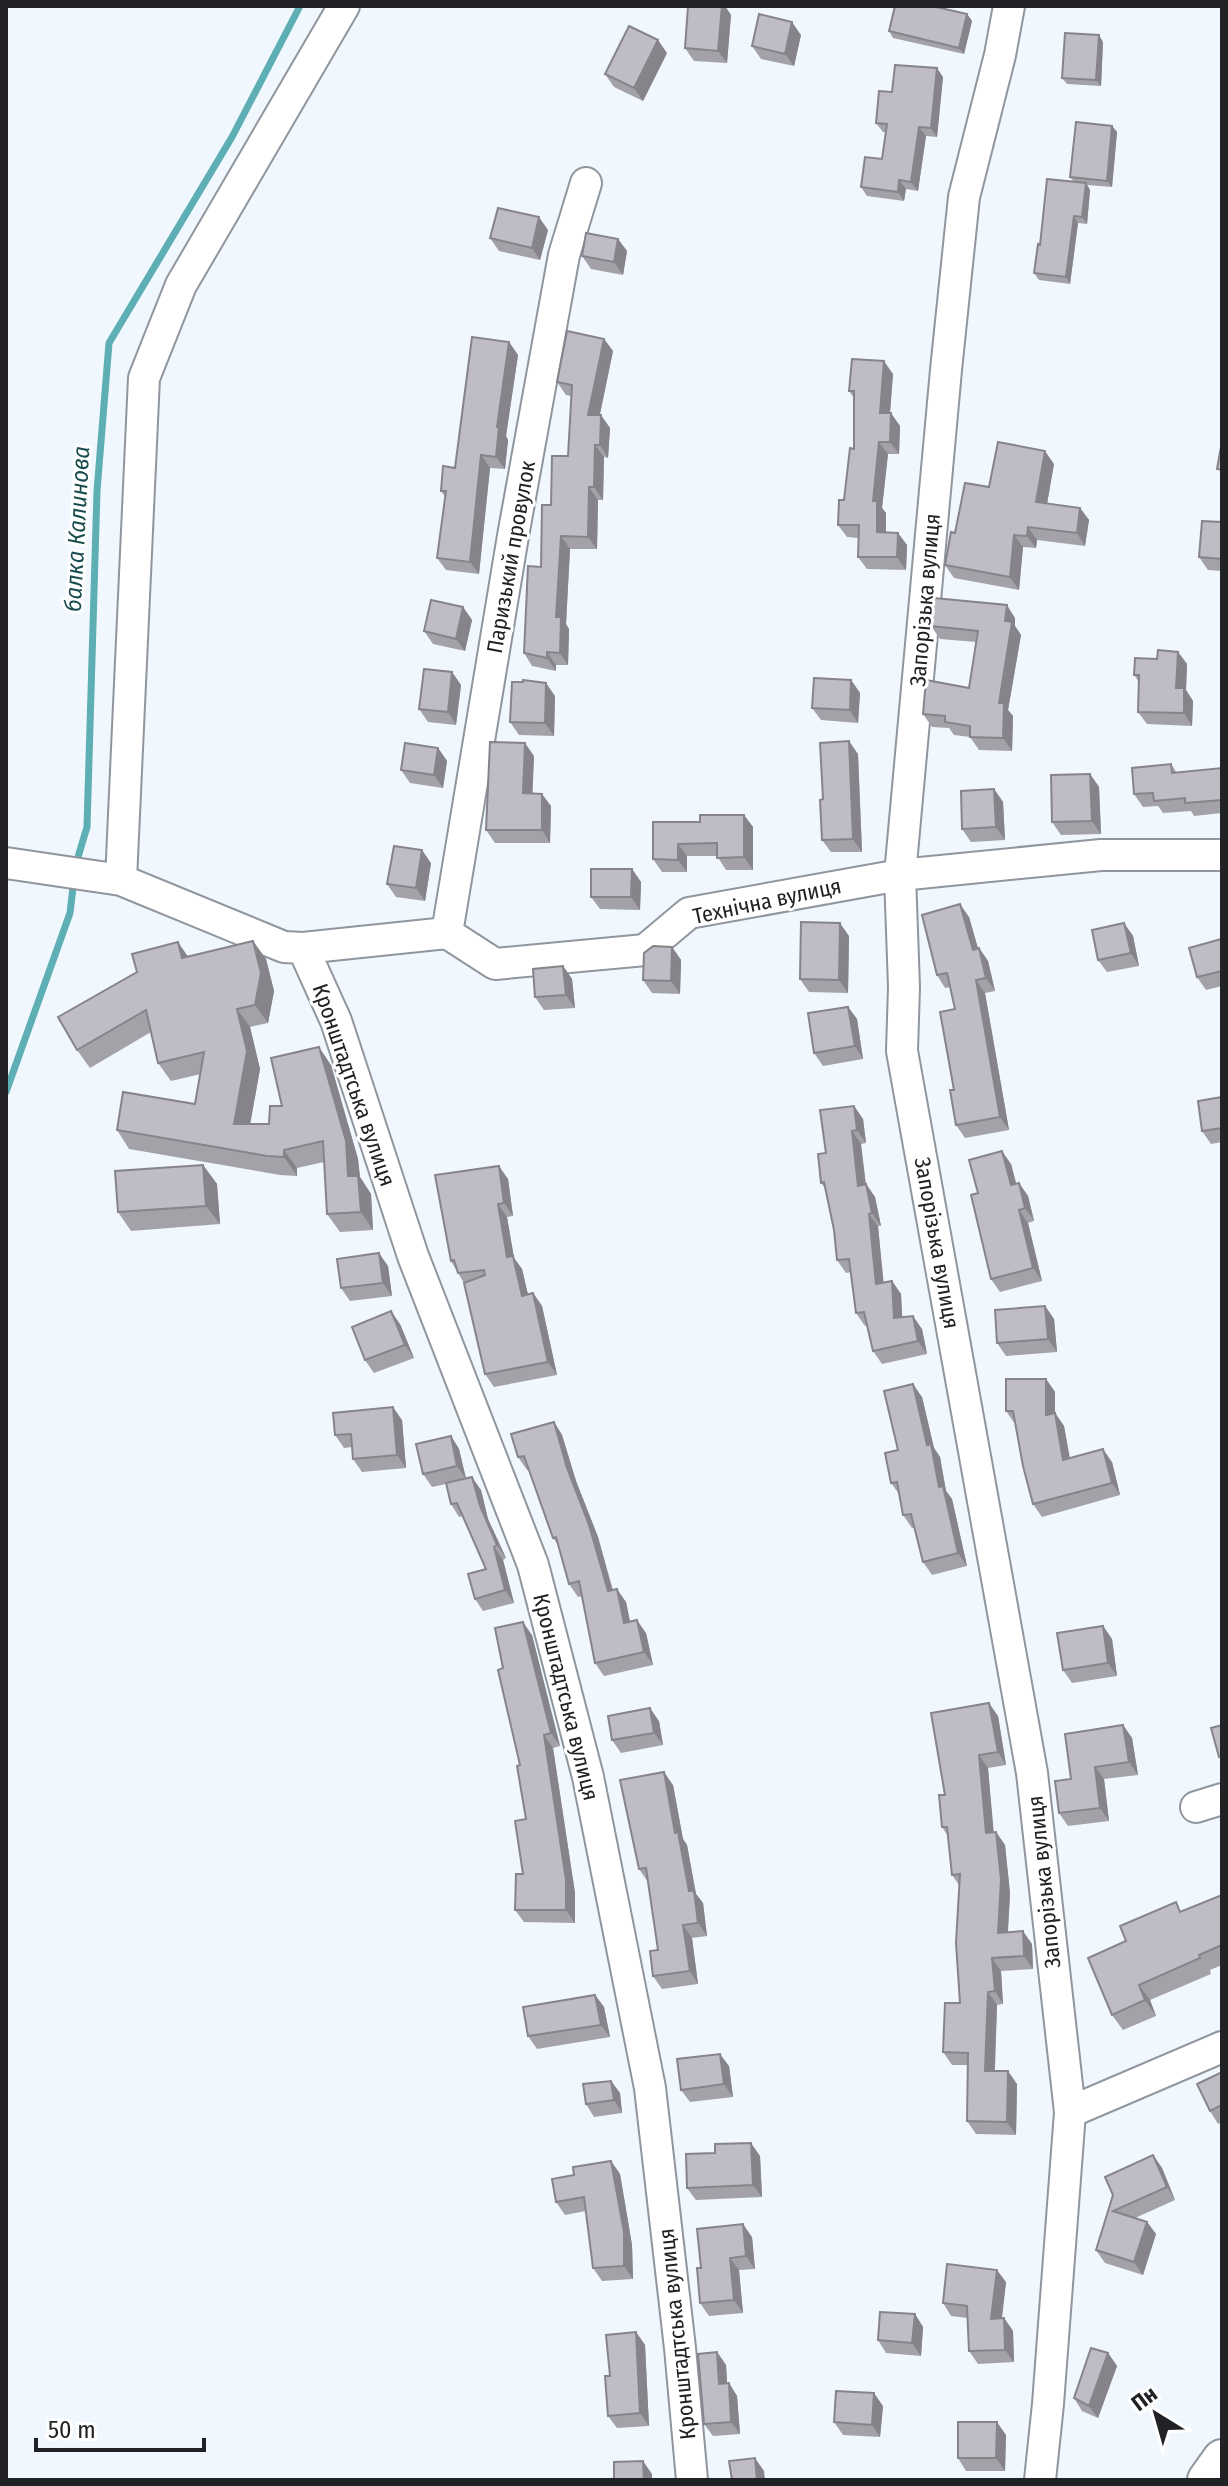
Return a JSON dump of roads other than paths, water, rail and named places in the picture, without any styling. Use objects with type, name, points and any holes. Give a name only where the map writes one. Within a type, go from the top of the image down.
[{"type":"main road","points":[[1207,2480],[1222,2459]]},
{"type":"street","points":[[121,880],[144,378],[181,285],[344,6]]},
{"type":"street","name":"Запорізька вулиця","points":[[1009,6],[1000,55],[964,197],[944,386],[900,875],[904,987],[902,1051],[1032,1773],[1070,2112],[1040,2480]]},
{"type":"street","name":"Паризький провулок","points":[[447,933],[561,271],[586,183]]},
{"type":"street","name":"Технічна вулиця","points":[[447,933],[495,964],[645,950],[689,913],[900,875],[1101,855],[1222,855]]},
{"type":"street","points":[[12,864],[121,880],[294,948],[447,933]]},
{"type":"street","name":"Кронштадтська вулиця","points":[[294,948],[336,1021],[413,1256],[533,1565],[588,1777],[650,2088],[692,2480]]},
{"type":"street","points":[[1070,2112],[1222,2047]]},
{"type":"waterway","name":"балка Калинова","points":[[75,867],[87,827],[97,491],[109,343],[232,137],[300,6]]},
{"type":"waterway","name":"балка Калинова","points":[[6,1092],[70,913],[74,879]]}]
